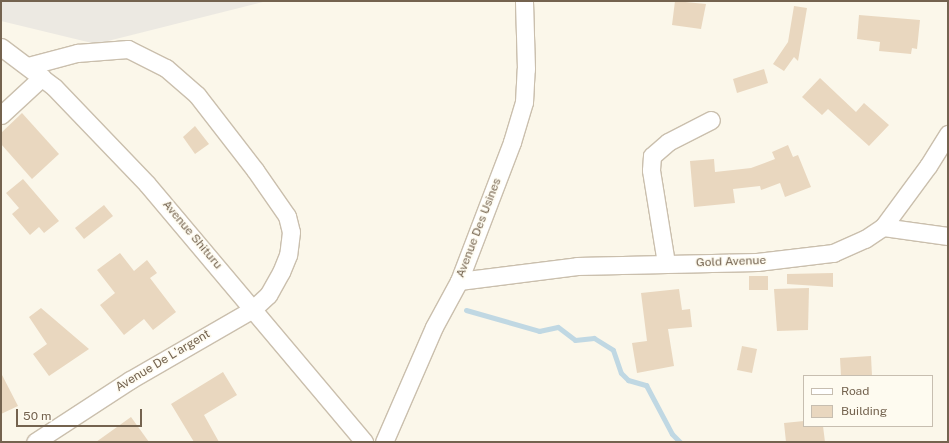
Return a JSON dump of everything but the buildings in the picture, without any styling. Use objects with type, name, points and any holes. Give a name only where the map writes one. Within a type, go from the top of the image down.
[{"type":"street","name":"Avenue Des Usines","points":[[384,442],[434,327],[459,280],[501,172],[524,102],[526,69],[524,1]]},
{"type":"street","name":"Avenue Shituru","points":[[1,47],[42,77],[147,184],[364,442]]},
{"type":"street","name":"Avenue De L'argent","points":[[28,66],[77,53],[128,49],[166,68],[197,95],[255,170],[287,216],[291,232],[288,255],[268,294],[253,309],[130,380],[35,442]]},
{"type":"street","points":[[1,115],[42,77]]},
{"type":"street","points":[[666,263],[651,170],[652,156],[668,142],[711,120]]},
{"type":"street","name":"Gold Avenue","points":[[459,280],[577,266],[757,262],[833,253],[865,239],[883,228],[928,166],[948,134]]},
{"type":"street","points":[[883,228],[948,236]]},
{"type":"shaded area","points":[[1,1],[267,1],[96,44],[1,21]]},
{"type":"waterway","points":[[466,310],[539,331],[558,327],[575,340],[594,338],[613,350],[621,373],[628,380],[646,385],[672,434],[680,442]]}]
